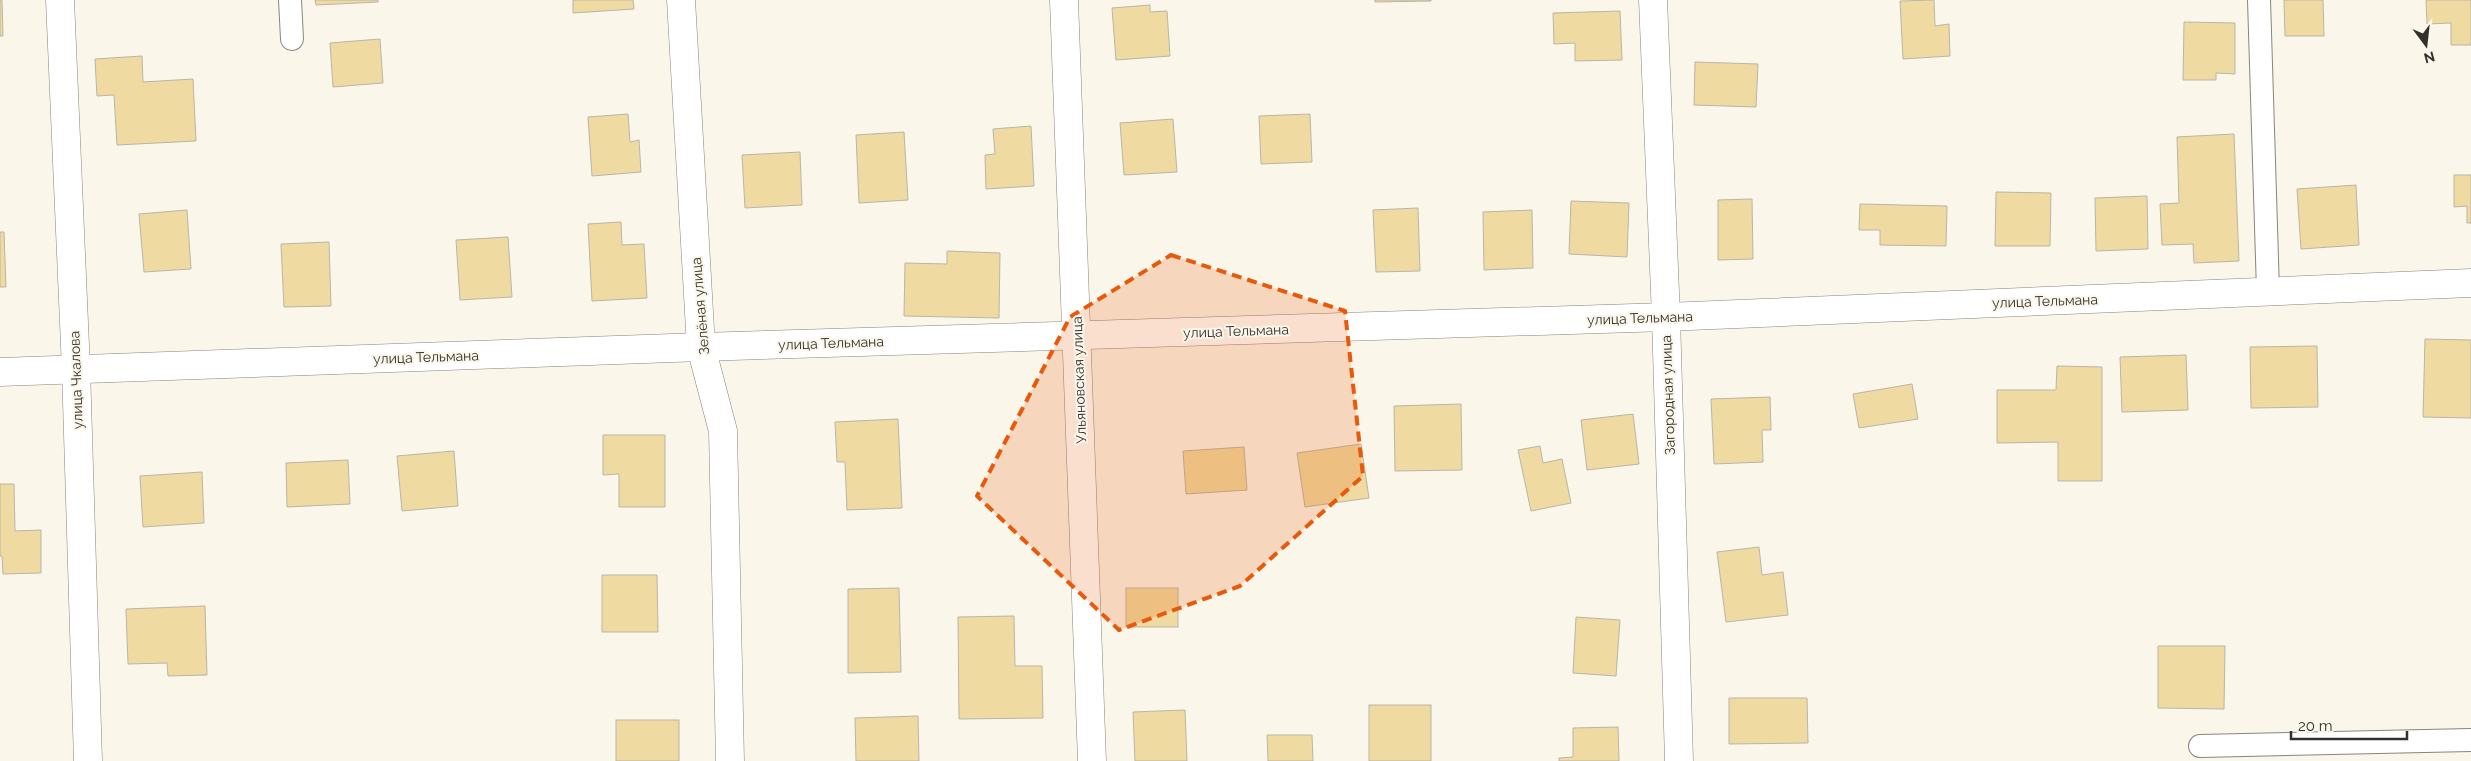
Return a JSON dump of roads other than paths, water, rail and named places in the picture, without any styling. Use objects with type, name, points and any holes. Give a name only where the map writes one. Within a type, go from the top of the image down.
[{"type":"street","name":"улица Чкалова","points":[[60,0],[76,369],[88,761]]},
{"type":"street","name":"Зелёная улица","points":[[681,0],[701,347],[723,431],[730,761]]},
{"type":"street","name":"Ульяновская улица","points":[[1064,0],[1092,761]]},
{"type":"street","name":"Загородная улица","points":[[1652,0],[1666,317],[1680,761]]},
{"type":"street","name":"улица Тельмана","points":[[0,372],[701,347],[1666,317],[2471,283]]},
{"type":"lane","points":[[290,0],[292,39]]},
{"type":"lane","points":[[2260,0],[2268,291]]},
{"type":"lane","points":[[2200,746],[2471,740]]}]
